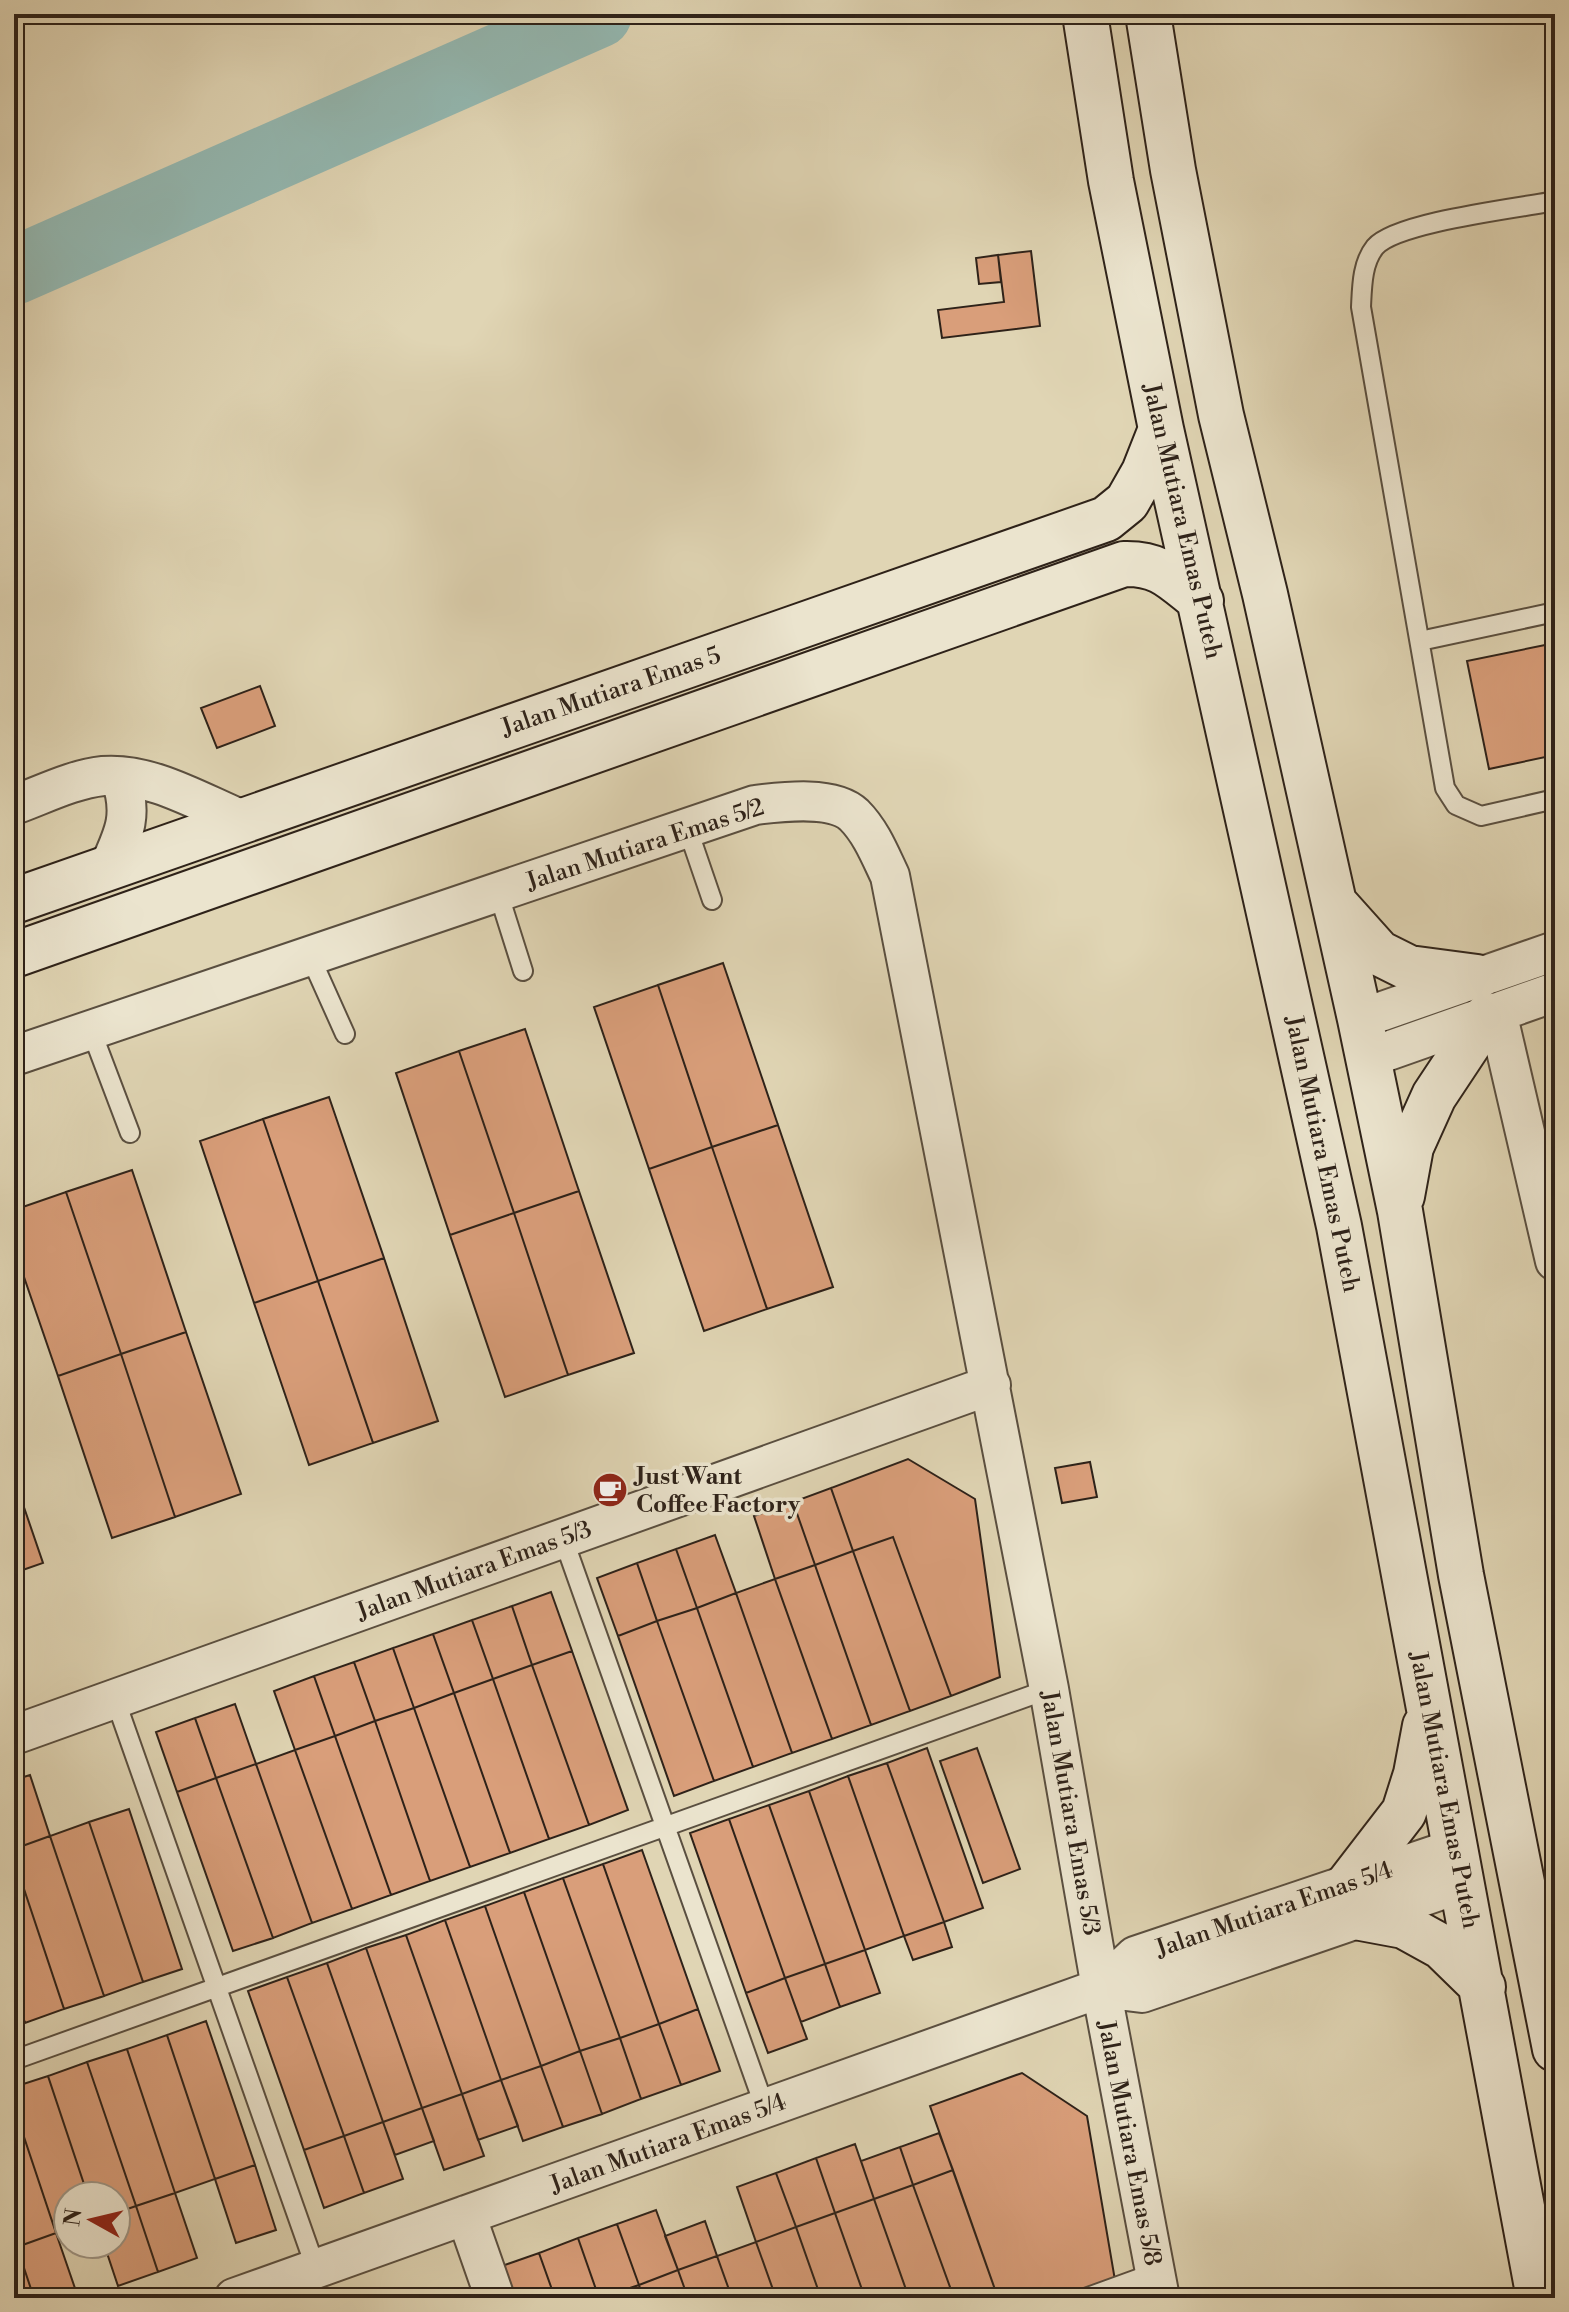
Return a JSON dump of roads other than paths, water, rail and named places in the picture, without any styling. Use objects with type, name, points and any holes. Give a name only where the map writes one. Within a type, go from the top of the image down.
[{"type":"street","name":"Jalan Mutiara Emas Puteh","points":[[1085,14],[1111,181],[1161,429],[1339,1226],[1429,1706],[1465,1864],[1483,1987],[1539,2298]]},
{"type":"street","points":[[1148,14],[1173,170],[1221,415],[1335,903],[1359,1042],[1400,1211],[1461,1575],[1555,2049]]},
{"type":"street","name":"Jalan Mutiara Emas 5","points":[[14,901],[1106,519],[1127,502],[1144,472],[1161,429]]},
{"type":"street","name":"Jalan Mutiara Emas 5","points":[[14,955],[1124,564],[1146,564],[1164,572],[1201,601]]},
{"type":"street","points":[[108,869],[126,830],[127,795],[120,777]]},
{"type":"street","points":[[14,805],[88,779],[120,777],[172,789],[245,821]]},
{"type":"street","name":"Jalan Mutiara Emas 5/2","points":[[14,1056],[755,805],[796,800],[835,806],[852,813],[874,842],[890,876],[991,1385]]},
{"type":"street","points":[[1335,903],[1379,953],[1487,1002]]},
{"type":"street","points":[[1400,1211],[1411,1147],[1434,1096],[1487,1002],[1555,951]]},
{"type":"street","points":[[1280,954],[1306,992],[1317,1015],[1342,1045],[1487,1002],[1555,992]]},
{"type":"street","points":[[1487,1002],[1555,1261]]},
{"type":"street","points":[[1339,1226],[1338,1106],[1341,1072],[1359,1042]]},
{"type":"street","name":"Jalan Mutiara Emas 5/3","points":[[14,1735],[991,1385],[1049,1689],[1101,1988]]},
{"type":"street","points":[[1429,1706],[1416,1774],[1404,1812],[1354,1902],[1442,1947],[1483,1987]]},
{"type":"street","points":[[1497,1763],[1465,1864],[1534,1947]]},
{"type":"street","name":"Jalan Mutiara Emas 5/4","points":[[234,2298],[1101,1988],[1135,1956],[1354,1902],[1465,1864]]},
{"type":"street","name":"Jalan Mutiara Emas 5/8","points":[[1101,1988],[1157,2286]]},
{"type":"street","points":[[466,2215],[495,2298]]},
{"type":"lane","points":[[1555,201],[1408,229],[1376,246],[1363,275],[1361,307],[1445,788],[1456,805],[1481,816],[1555,799]]},
{"type":"lane","points":[[1420,641],[1555,612]]},
{"type":"lane","points":[[687,827],[712,900]]},
{"type":"lane","points":[[498,892],[523,971]]},
{"type":"lane","points":[[310,956],[345,1034]]},
{"type":"lane","points":[[91,1030],[130,1133]]},
{"type":"lane","points":[[563,1538],[765,2108]]},
{"type":"lane","points":[[14,2060],[1049,1689]]},
{"type":"lane","points":[[115,1699],[316,2269]]},
{"type":"lane","points":[[1085,2298],[1157,2286]]},
{"type":"waterway","points":[[14,271],[598,14]]},
{"type":"place","name":"Just Want Coffee Factory","points":[[610,1490]]}]
